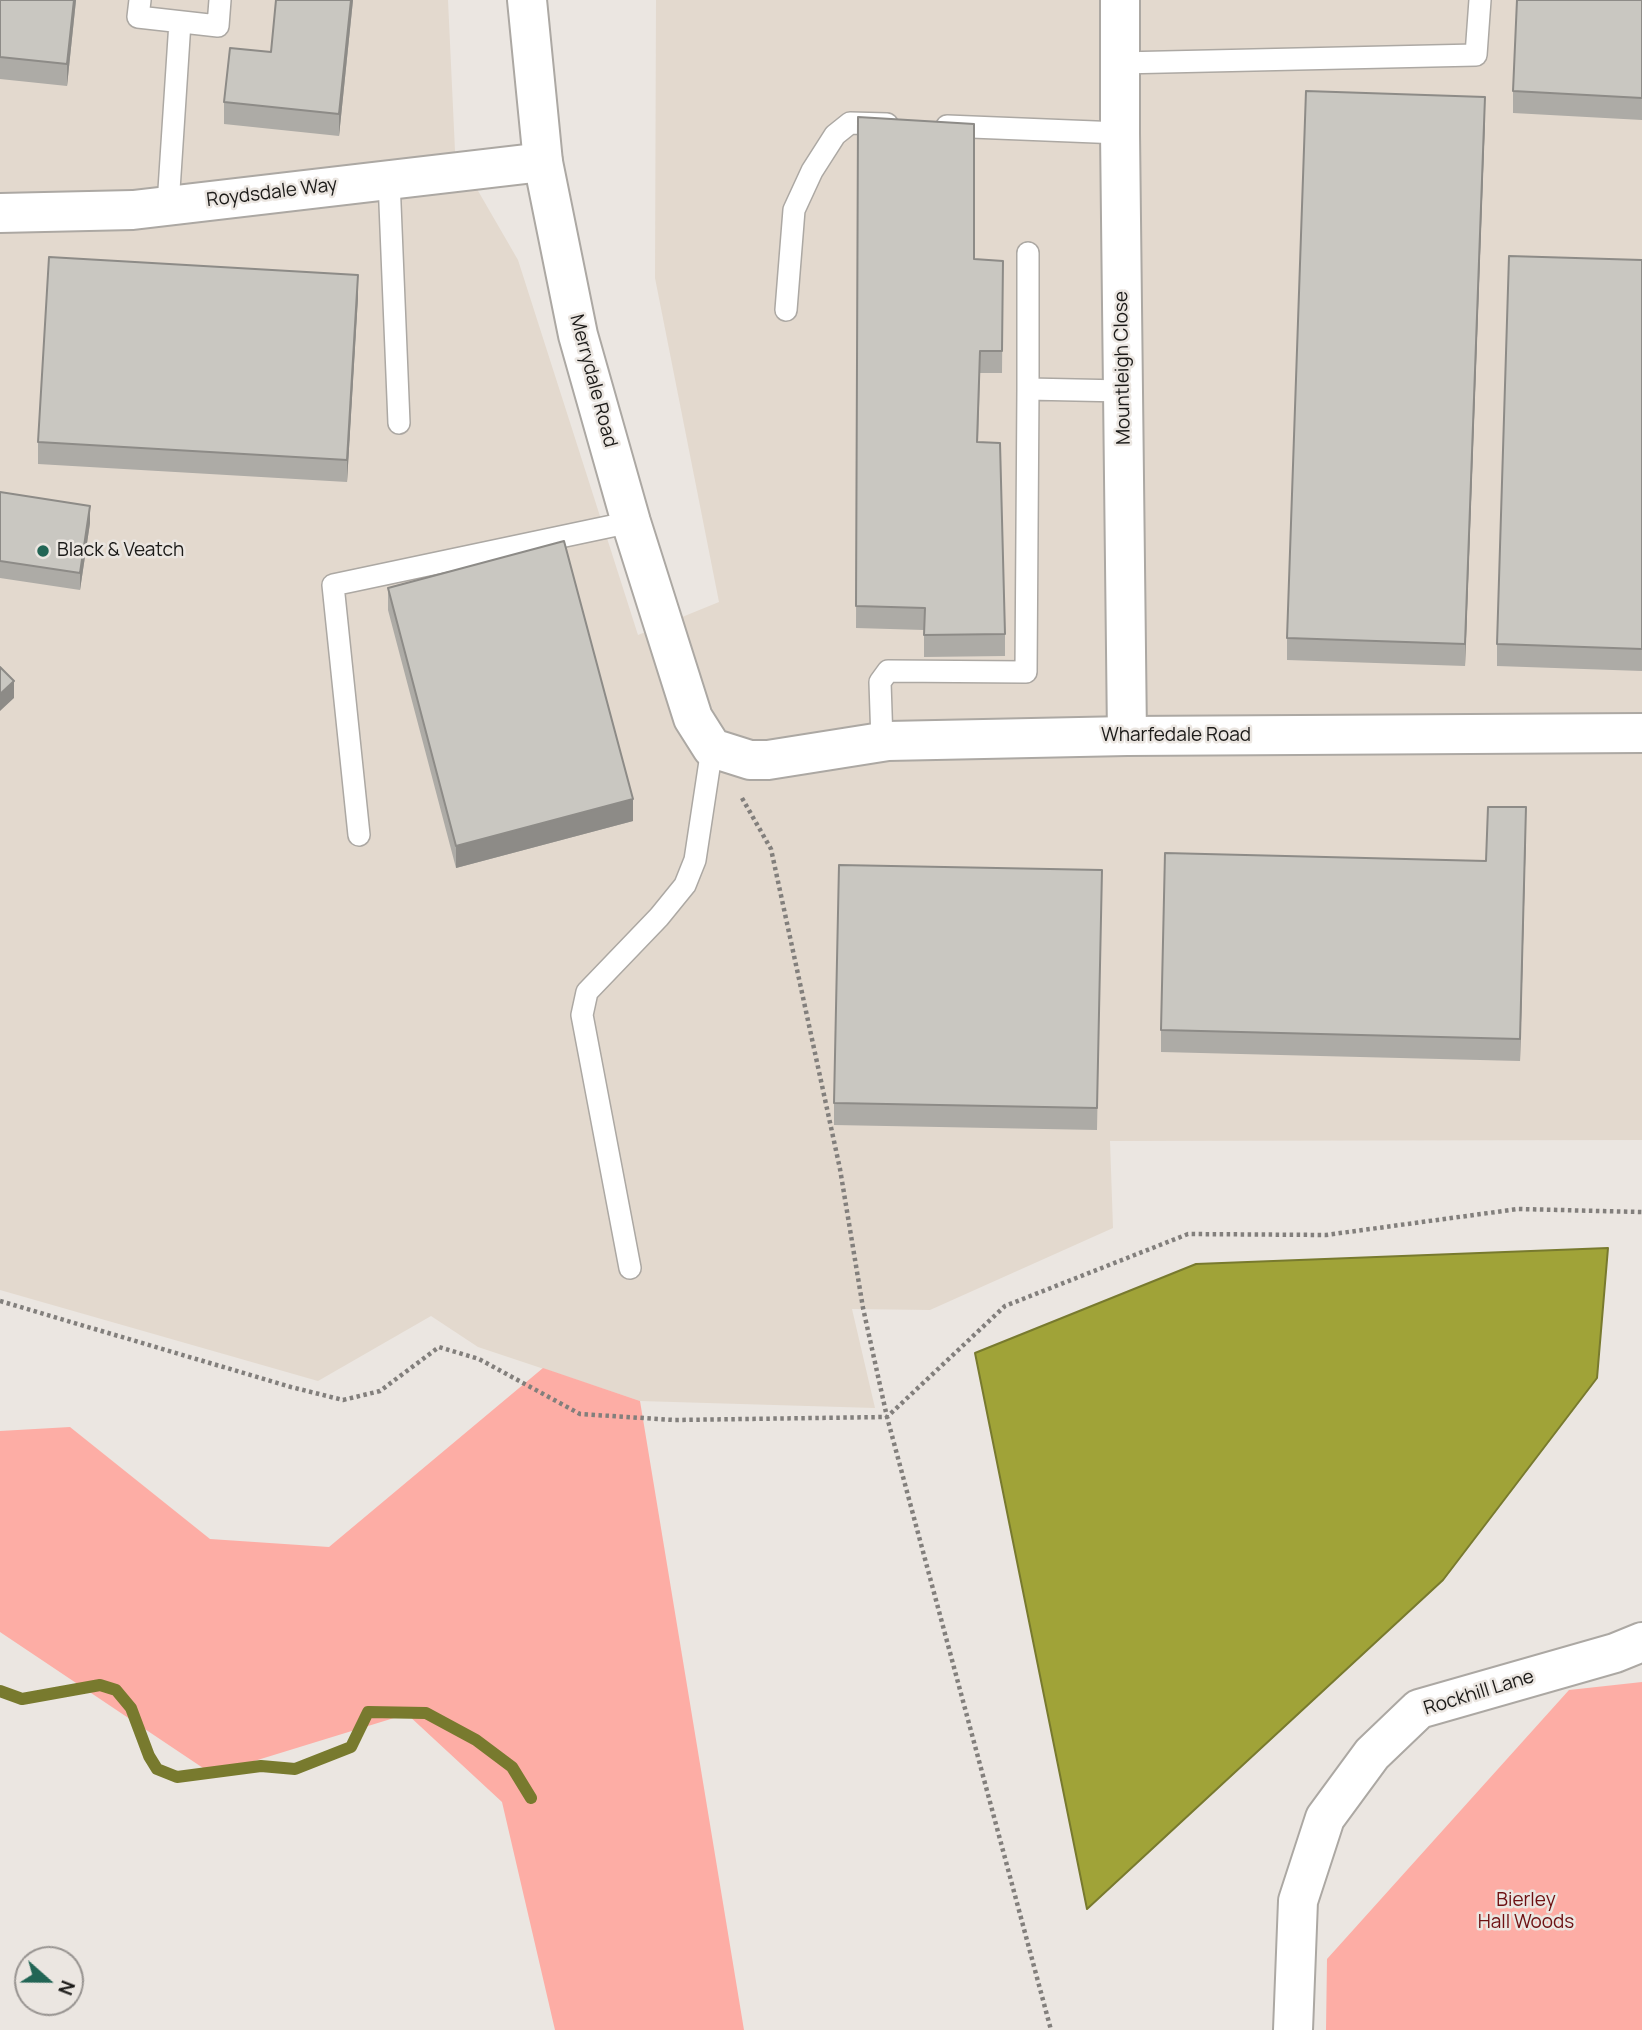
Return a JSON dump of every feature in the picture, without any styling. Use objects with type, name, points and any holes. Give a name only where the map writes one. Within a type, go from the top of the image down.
[{"type":"street","name":"Merrydale Road","points":[[527,0],[543,162],[578,335],[631,522],[693,718],[712,748]]},
{"type":"street","name":"Mountleigh Close","points":[[1120,0],[1127,736]]},
{"type":"street","name":"Roydsdale Way","points":[[0,213],[133,210],[543,162]]},
{"type":"street","name":"Wharfedale Road","points":[[712,748],[750,760],[768,760],[882,741],[1127,736],[1642,733]]},
{"type":"street","name":"Rockhill Lane","points":[[1293,2030],[1298,1901],[1325,1818],[1372,1754],[1419,1709],[1615,1653],[1642,1642]]},
{"type":"lane","points":[[140,0],[138,17],[218,26],[220,0]]},
{"type":"lane","points":[[1120,64],[1476,55],[1480,0]]},
{"type":"lane","points":[[168,205],[180,22]]},
{"type":"lane","points":[[786,310],[794,210],[812,171],[835,135],[850,123],[904,124]]},
{"type":"lane","points":[[932,125],[1120,132]]},
{"type":"lane","points":[[389,180],[399,423]]},
{"type":"lane","points":[[882,741],[880,682],[888,671],[1026,673],[1028,253]]},
{"type":"lane","points":[[1028,388],[1123,391]]},
{"type":"lane","points":[[359,835],[333,585],[631,522]]},
{"type":"lane","points":[[630,1268],[582,1015],[587,992],[659,917],[685,885],[695,860],[712,748]]},
{"type":"path","points":[[712,748],[771,849],[840,1169],[863,1308],[887,1417],[1051,2030]]},
{"type":"path","points":[[0,1301],[290,1388],[343,1400],[380,1391],[439,1347],[479,1359],[580,1414],[674,1420],[887,1417],[1005,1306],[1188,1234],[1326,1235],[1518,1209],[1642,1212]]},
{"type":"shaded area","points":[[0,0],[448,0],[455,151],[518,260],[638,635],[719,602],[655,278],[656,0],[1642,0],[1642,1140],[1110,1141],[1113,1228],[930,1310],[852,1309],[875,1408],[640,1401],[478,1347],[431,1316],[318,1381],[0,1290]]},
{"type":"shaded area","points":[[1608,1248],[1597,1378],[1443,1580],[1087,1909],[975,1353],[1196,1264]]},
{"type":"green space","points":[[543,1368],[640,1401],[744,2030],[555,2030],[502,1802],[407,1714],[212,1774],[0,1632],[0,1431],[70,1427],[210,1539],[329,1547]]},
{"type":"green space","name":"Bierley Hall Woods","points":[[1642,1682],[1642,2030],[1326,2030],[1327,1959],[1569,1690]]},
{"type":"building","points":[[0,0],[74,0],[67,64],[0,57]]},
{"type":"building","points":[[276,0],[351,0],[339,114],[224,102],[230,48],[271,52]]},
{"type":"building","points":[[1517,0],[1642,0],[1642,98],[1513,91]]},
{"type":"building","points":[[1306,91],[1485,97],[1465,644],[1287,638]]},
{"type":"building","points":[[858,117],[974,124],[974,259],[1003,261],[1002,351],[980,351],[977,442],[1000,443],[1005,634],[924,635],[925,608],[856,606]]},
{"type":"building","points":[[1509,256],[1642,260],[1642,649],[1497,644]]},
{"type":"building","points":[[49,257],[358,275],[347,460],[38,442]]},
{"type":"building","name":"Black & Veatch","points":[[0,492],[90,506],[80,573],[0,561]]},
{"type":"building","points":[[564,541],[633,799],[456,846],[388,588]]},
{"type":"building","points":[[0,667],[14,681],[0,694]]},
{"type":"building","points":[[1488,807],[1526,807],[1520,1039],[1161,1030],[1165,853],[1486,861]]},
{"type":"building","points":[[839,865],[1102,870],[1097,1108],[834,1103]]},
{"type":"waterway","points":[[0,1691],[22,1699],[100,1685],[116,1690],[131,1708],[149,1756],[157,1769],[177,1777],[261,1766],[295,1769],[351,1747],[368,1712],[426,1713],[476,1740],[512,1767],[531,1798]]},
{"type":"place","name":"Black & Veatch","points":[[43,551]]}]
